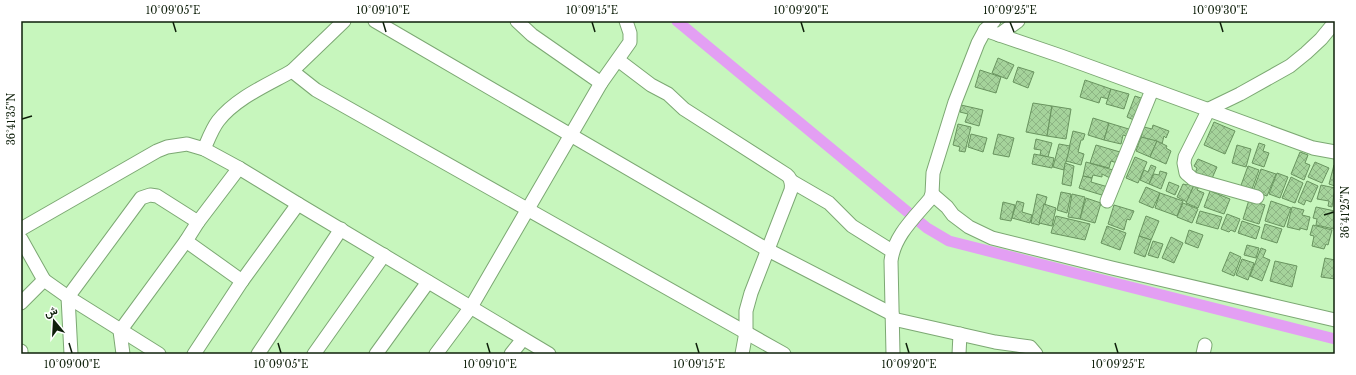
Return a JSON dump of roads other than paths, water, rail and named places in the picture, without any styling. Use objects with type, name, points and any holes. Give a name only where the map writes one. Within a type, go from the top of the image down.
[{"type":"street","points":[[204,149],[218,122],[229,109],[258,89],[292,71],[344,21]]},
{"type":"street","points":[[375,21],[768,250],[893,317],[995,342],[1030,347],[1036,354]]},
{"type":"street","points":[[517,21],[532,35],[601,83]]},
{"type":"street","points":[[436,354],[470,307],[601,83],[630,42],[630,33],[626,21]]},
{"type":"street","points":[[999,35],[1018,21]]},
{"type":"street","points":[[1257,197],[1193,179],[1186,173],[1184,163],[1186,157],[1208,109],[1240,94],[1290,66],[1321,39],[1335,22]]},
{"type":"street","points":[[897,354],[893,317],[892,251],[904,230],[931,197],[933,173],[955,102],[971,58],[989,26],[999,35],[1061,56],[1313,148],[1335,152]]},
{"type":"street","points":[[618,60],[651,85],[668,94],[684,109],[787,175],[791,181],[829,203],[852,226],[892,251]]},
{"type":"street","points":[[292,71],[316,90],[784,354]]},
{"type":"street","points":[[1107,201],[1152,90]]},
{"type":"street","points":[[21,229],[157,151],[167,147],[187,144],[204,149],[239,168],[549,354]]},
{"type":"street","points":[[123,354],[120,331],[186,241],[198,222],[239,168]]},
{"type":"street","points":[[742,354],[746,332],[747,306],[758,274],[792,190],[791,181]]},
{"type":"street","points":[[71,354],[68,297],[144,196],[157,196],[198,222]]},
{"type":"street","points":[[931,197],[964,224],[979,233],[992,238],[1127,272],[1335,320]]},
{"type":"street","points":[[194,354],[242,281],[298,204]]},
{"type":"street","points":[[258,354],[341,229]]},
{"type":"street","points":[[21,239],[44,280],[120,331],[159,354]]},
{"type":"street","points":[[186,241],[242,281]]},
{"type":"street","points":[[314,354],[384,255]]},
{"type":"street","points":[[21,303],[44,280]]},
{"type":"street","points":[[376,354],[428,282]]},
{"type":"street","points":[[959,354],[960,334]]},
{"type":"street","points":[[512,354],[523,339]]},
{"type":"waterway","points":[[677,21],[927,228],[949,241],[1335,339]]}]
